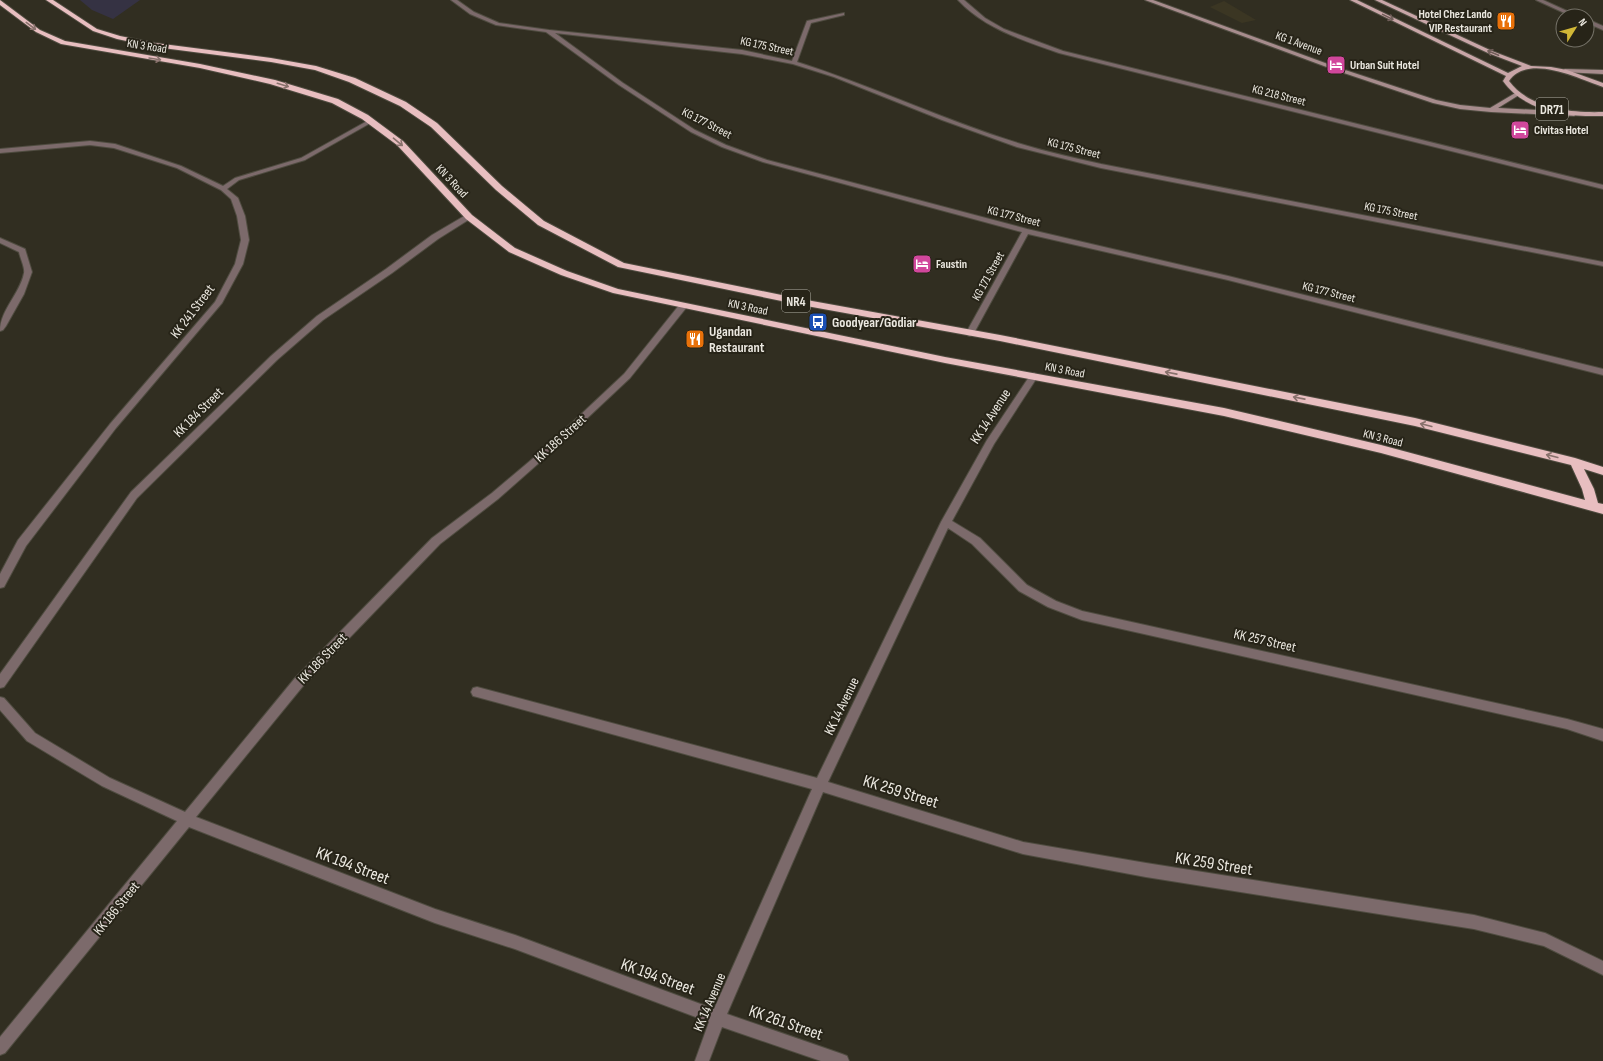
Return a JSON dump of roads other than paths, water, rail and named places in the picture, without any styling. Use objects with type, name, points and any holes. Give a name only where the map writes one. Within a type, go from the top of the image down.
[{"type":"highway","name":"KN 3 Road","points":[[49,0],[95,30],[119,38],[155,45],[271,60],[316,68],[352,80],[403,104],[434,125],[499,188],[541,223],[621,265],[801,302],[970,333],[1415,422],[1575,462],[1603,471]]},
{"type":"highway","name":"KN 3 Road","points":[[0,2],[38,31],[63,43],[200,66],[272,82],[335,101],[371,121],[400,143],[470,217],[512,250],[564,273],[616,292],[945,360],[1224,412],[1381,449],[1598,508]]},
{"type":"highway","points":[[1575,462],[1598,508]]},
{"type":"main road","points":[[1353,0],[1508,75],[1512,72],[1529,67]]},
{"type":"main road","points":[[1378,0],[1490,52],[1529,67],[1565,71],[1581,75],[1603,85]]},
{"type":"main road","name":"DR71","points":[[1508,75],[1506,81],[1509,87],[1516,94],[1544,107],[1578,114],[1603,114]]},
{"type":"main road","points":[[1591,115],[1603,120]]},
{"type":"street","name":"KG 177 Street","points":[[454,0],[472,13],[498,24],[548,31],[621,84],[692,131],[724,146],[772,163],[1026,231],[1228,278],[1603,372]]},
{"type":"street","name":"KG 218 Street","points":[[961,0],[983,19],[1002,30],[1061,52],[1603,187]]},
{"type":"street","name":"KG 1 Avenue","points":[[1148,0],[1435,102],[1460,107],[1490,110],[1578,114]]},
{"type":"street","points":[[1539,0],[1557,8]]},
{"type":"street","points":[[794,63],[809,22],[842,14]]},
{"type":"street","name":"KG 175 Street","points":[[548,31],[696,46],[742,52],[794,63],[836,76],[944,119],[1019,146],[1101,166],[1603,264]]},
{"type":"street","points":[[1565,71],[1603,72]]},
{"type":"street","points":[[1490,110],[1516,94]]},
{"type":"street","points":[[223,189],[237,179],[303,160],[371,121]]},
{"type":"street","name":"KK 241 Street","points":[[0,151],[63,144],[90,143],[115,146],[179,167],[223,189],[234,198],[241,216],[245,240],[239,264],[218,303],[113,426],[22,543],[0,584]]},
{"type":"street","name":"KK 184 Street","points":[[0,683],[134,495],[274,358],[320,318],[435,237],[470,217]]},
{"type":"street","name":"KG 171 Street","points":[[970,333],[1026,231]]},
{"type":"street","points":[[0,240],[22,251],[28,272],[20,294],[0,328]]},
{"type":"street","name":"KK 186 Street","points":[[0,1048],[188,820],[299,682],[436,541],[495,496],[546,452],[627,376],[683,306]]},
{"type":"street","name":"KK 14 Avenue","points":[[702,1061],[718,1018],[820,785],[946,522],[990,442],[1034,376]]},
{"type":"street","name":"KK 257 Street","points":[[946,522],[976,541],[1023,588],[1052,604],[1082,615],[1559,722],[1603,735]]},
{"type":"street","name":"KK 259 Street","points":[[476,692],[820,785],[1023,848],[1154,872],[1474,922],[1545,940],[1603,968]]},
{"type":"street","name":"KK 194 Street","points":[[0,702],[30,737],[106,782],[188,820],[435,916],[515,942],[718,1018]]},
{"type":"street","name":"KK 261 Street","points":[[718,1018],[815,1056],[842,1061]]},
{"type":"place","name":"Hotel Chez Lando VIP Restaurant","points":[[1506,21]]},
{"type":"place","name":"Urban Suit Hotel","points":[[1336,65]]},
{"type":"place","name":"Civitas Hotel","points":[[1520,130]]},
{"type":"place","name":"Faustin","points":[[922,264]]},
{"type":"place","name":"Goodyear/Godiar","points":[[818,322]]},
{"type":"place","name":"Ugandan Restaurant","points":[[695,339]]}]
